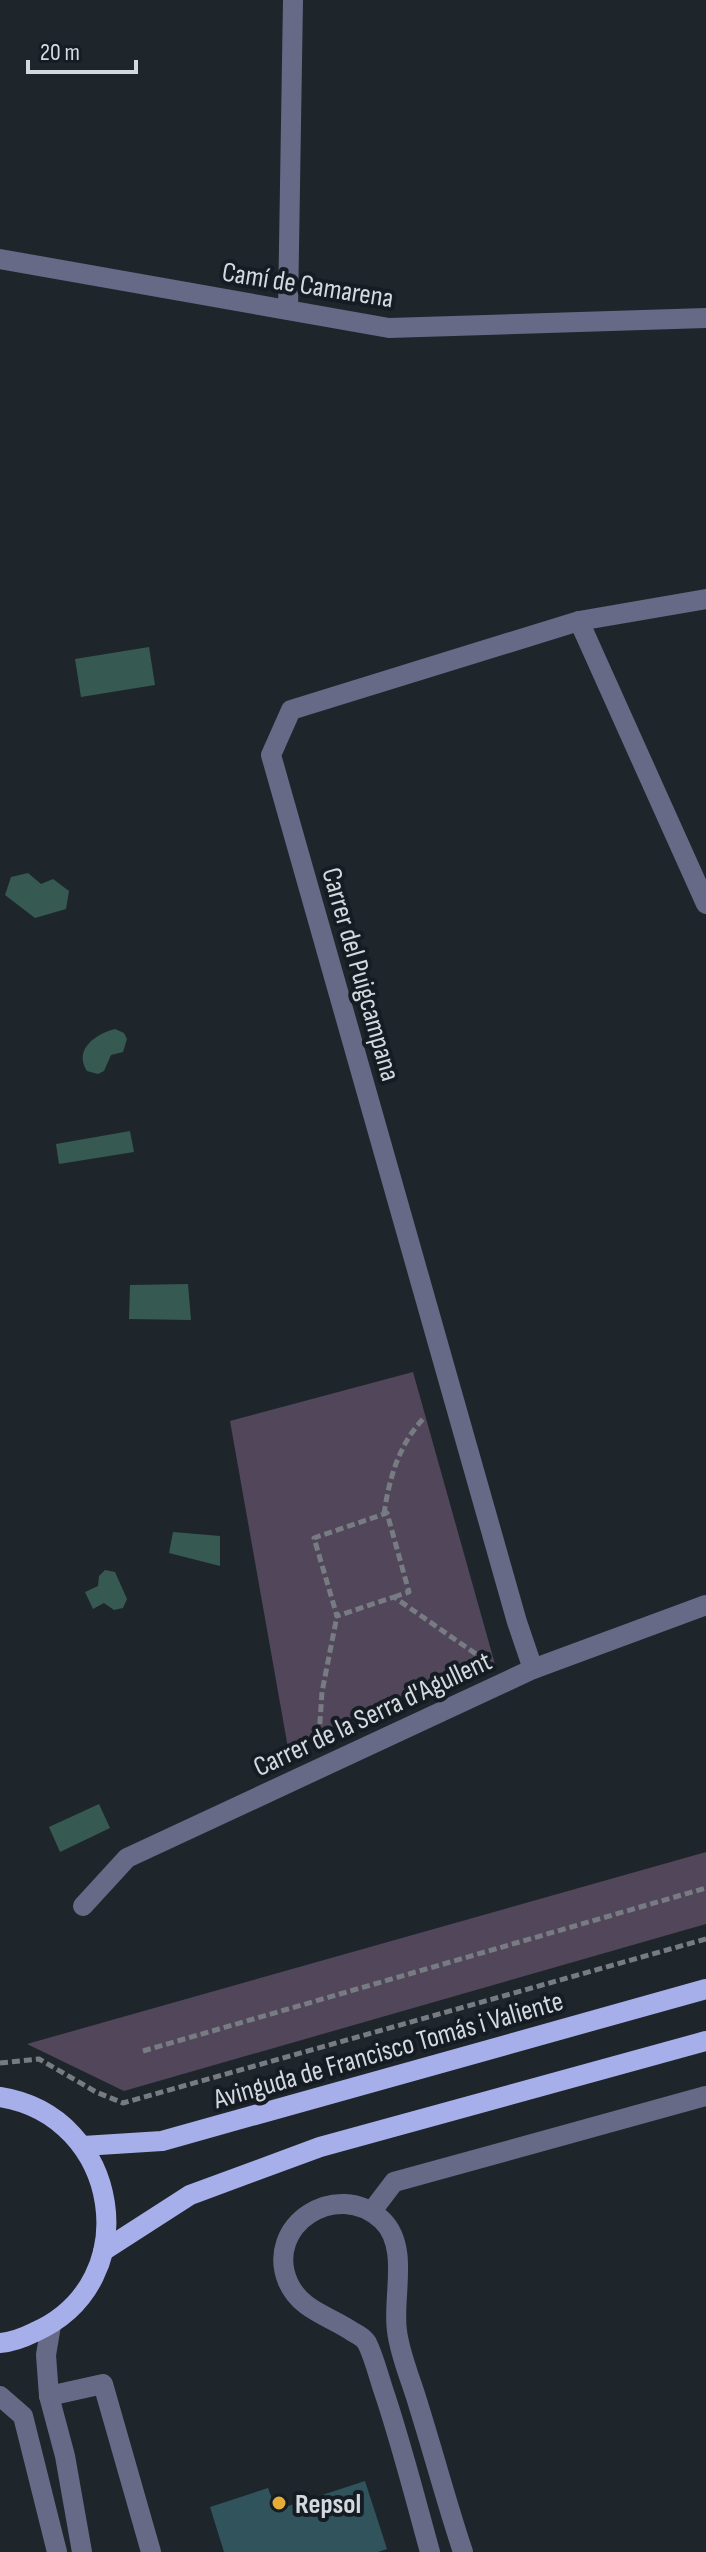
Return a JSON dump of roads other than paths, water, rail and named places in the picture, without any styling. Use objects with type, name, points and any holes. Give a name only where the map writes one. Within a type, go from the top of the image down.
[{"type":"main road","name":"Avinguda de Francisco Tomás i Valiente","points":[[83,2146],[162,2141],[706,1989]]},
{"type":"main road","points":[[103,2251],[190,2195],[320,2147],[706,2041]]},
{"type":"main road","points":[[0,2097],[20,2101],[55,2119],[83,2146],[100,2179],[107,2214],[103,2251],[92,2280],[74,2305],[51,2325],[12,2342],[0,2343]]},
{"type":"street","points":[[288,310],[293,0]]},
{"type":"street","name":"Camí de Camarena","points":[[0,259],[389,328],[706,318]]},
{"type":"street","name":"Carrer del Puigcampana","points":[[533,1669],[517,1622],[271,755],[291,710],[579,621],[706,599]]},
{"type":"street","points":[[579,621],[705,902]]},
{"type":"street","name":"Carrer de la Serra d'Agullent","points":[[83,1906],[127,1858],[533,1669],[706,1605]]},
{"type":"street","points":[[372,2211],[394,2182],[706,2096]]},
{"type":"street","points":[[430,2552],[392,2415],[366,2340],[337,2320],[311,2310],[297,2298],[287,2280],[283,2261],[287,2240],[303,2218],[319,2207],[339,2203],[359,2205],[372,2211],[387,2225],[396,2243],[397,2331],[463,2552]]},
{"type":"street","points":[[51,2325],[46,2355],[49,2396],[65,2456],[82,2552]]},
{"type":"street","points":[[49,2396],[103,2384],[151,2552]]},
{"type":"street","points":[[0,2396],[23,2416],[57,2552]]},
{"type":"place","name":"Repsol","points":[[279,2503]]}]
